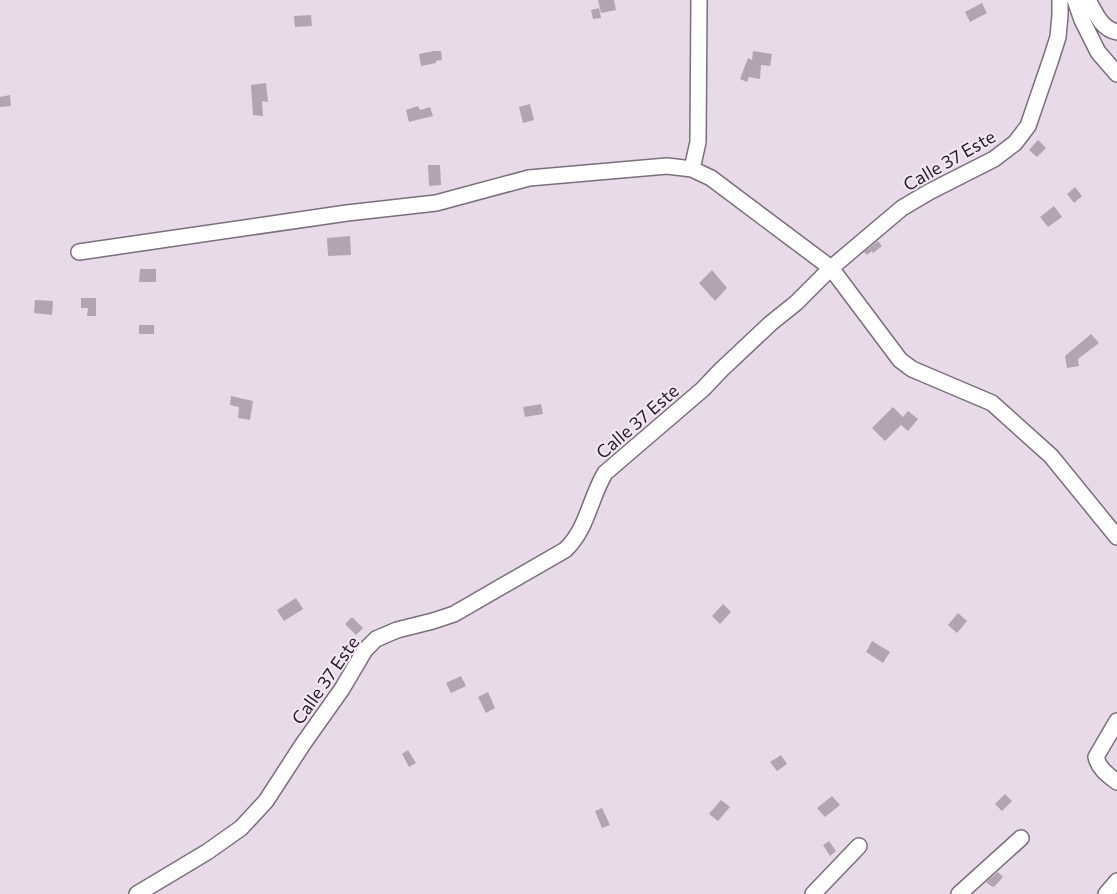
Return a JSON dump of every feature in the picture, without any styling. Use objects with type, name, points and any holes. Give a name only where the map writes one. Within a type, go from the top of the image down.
[{"type":"street","points":[[692,169],[698,142],[699,0]]},
{"type":"street","name":"Calle 37 Este","points":[[137,894],[207,852],[241,828],[266,801],[342,689],[365,650],[376,639],[397,630],[433,622],[454,614],[565,550],[575,542],[584,524],[596,488],[605,473],[703,389],[720,370],[771,323],[796,304],[831,268],[902,208],[994,159],[1015,143],[1028,126],[1058,37],[1060,0]]},
{"type":"street","points":[[1075,0],[1082,20],[1098,52],[1117,74]]},
{"type":"street","points":[[1088,0],[1101,23],[1112,31],[1117,32]]},
{"type":"street","points":[[79,252],[346,213],[436,203],[529,178],[667,166],[692,169],[711,178],[831,268],[900,360],[912,369],[992,403],[1051,456],[1117,537]]},
{"type":"street","points":[[1117,721],[1096,757],[1104,773],[1117,782]]},
{"type":"street","points":[[959,894],[1021,838]]},
{"type":"street","points":[[814,894],[859,846]]},
{"type":"street","points":[[1106,894],[1117,881]]},
{"type":"building","points":[[598,0],[614,0],[616,10],[601,13]]},
{"type":"building","points":[[982,3],[987,13],[970,22],[965,12]]},
{"type":"building","points":[[599,8],[601,18],[593,19],[591,10]]},
{"type":"building","points":[[311,15],[312,26],[295,27],[294,16]]},
{"type":"building","points":[[441,51],[442,60],[421,66],[419,54]]},
{"type":"building","points":[[753,51],[772,54],[770,66],[761,65],[760,79],[749,77],[747,82],[740,79],[748,58],[752,60]]},
{"type":"building","points":[[266,83],[268,102],[262,101],[263,116],[253,115],[251,85]]},
{"type":"building","points":[[10,95],[11,106],[0,107],[0,97]]},
{"type":"building","points":[[530,104],[534,120],[523,123],[519,107]]},
{"type":"building","points":[[418,106],[420,110],[430,107],[433,116],[409,122],[406,110]]},
{"type":"building","points":[[1038,140],[1046,148],[1037,157],[1029,150]]},
{"type":"building","points":[[428,165],[440,165],[441,185],[429,186]]},
{"type":"building","points":[[1075,187],[1082,196],[1074,203],[1067,194]]},
{"type":"building","points":[[1054,206],[1062,217],[1048,227],[1040,217]]},
{"type":"building","points":[[350,236],[351,255],[328,256],[327,238]]},
{"type":"building","points":[[878,241],[882,246],[867,255],[864,252]]},
{"type":"building","points":[[140,269],[156,269],[156,282],[139,282]]},
{"type":"building","points":[[712,270],[727,288],[715,301],[699,283]]},
{"type":"building","points":[[81,298],[96,298],[96,316],[87,316],[88,308],[81,308]]},
{"type":"building","points":[[35,300],[53,301],[52,315],[34,313]]},
{"type":"building","points":[[139,325],[154,325],[154,334],[139,334]]},
{"type":"building","points":[[1091,334],[1099,343],[1078,359],[1079,366],[1067,368],[1065,356]]},
{"type":"building","points":[[231,396],[253,401],[250,420],[238,418],[239,407],[230,405]]},
{"type":"building","points":[[541,404],[543,414],[525,417],[523,407]]},
{"type":"building","points":[[893,407],[903,417],[908,411],[918,419],[908,431],[901,425],[885,441],[872,428]]},
{"type":"building","points":[[296,598],[303,609],[284,621],[277,610]]},
{"type":"building","points":[[723,604],[731,612],[720,624],[712,616]]},
{"type":"building","points":[[958,613],[967,621],[957,633],[948,625]]},
{"type":"building","points":[[352,617],[363,628],[356,635],[345,624]]},
{"type":"building","points":[[872,641],[890,652],[883,663],[866,652]]},
{"type":"building","points":[[461,676],[466,686],[451,693],[446,683]]},
{"type":"building","points":[[488,692],[495,708],[486,713],[478,697]]},
{"type":"building","points":[[314,694],[321,700],[313,708],[306,701]]},
{"type":"building","points":[[408,750],[416,763],[409,767],[402,754]]},
{"type":"building","points":[[781,755],[787,764],[777,771],[770,762]]},
{"type":"building","points":[[1005,794],[1012,801],[1002,811],[995,804]]},
{"type":"building","points":[[832,796],[840,805],[825,817],[817,808]]},
{"type":"building","points":[[721,800],[730,807],[718,821],[709,814]]},
{"type":"building","points":[[602,808],[610,825],[602,828],[595,811]]},
{"type":"building","points":[[829,841],[836,851],[830,856],[823,845]]},
{"type":"building","points":[[998,872],[1003,877],[994,887],[991,886],[986,882]]}]
